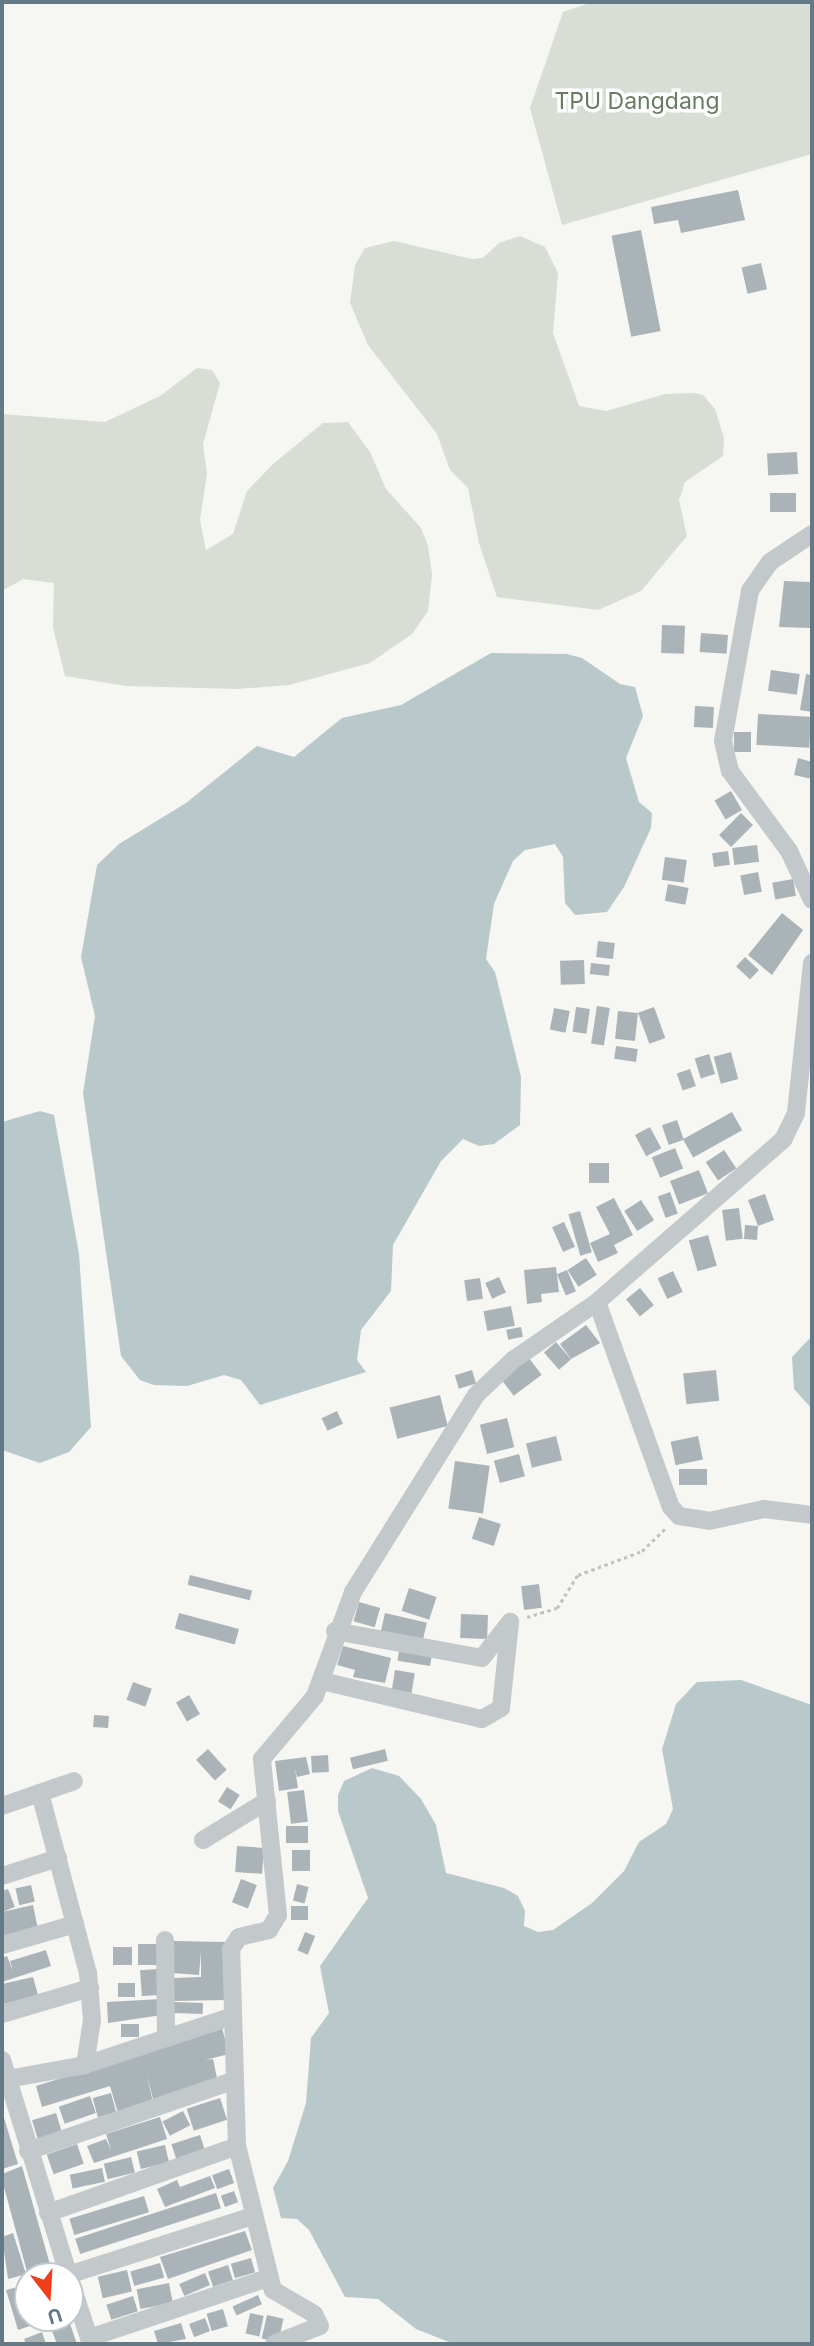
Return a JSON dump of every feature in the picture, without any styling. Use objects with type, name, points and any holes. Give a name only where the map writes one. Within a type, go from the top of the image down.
[{"type":"street","points":[[812,534],[770,562],[750,591],[723,741],[730,771],[789,851],[812,899]]},
{"type":"street","points":[[274,2344],[320,2326],[314,2314],[278,2295],[268,2278],[237,2146],[233,2081],[233,1941],[269,1930],[278,1915],[262,1759],[305,1710],[322,1681],[335,1631],[352,1592],[476,1395],[513,1360],[597,1302],[773,1152],[787,1134],[796,1113],[812,962]]},
{"type":"street","points":[[597,1302],[671,1507],[679,1516],[709,1521],[764,1508],[812,1515]]},
{"type":"street","points":[[335,1631],[482,1658],[510,1622]]},
{"type":"street","points":[[322,1681],[482,1719],[501,1708],[510,1622]]},
{"type":"street","points":[[2,1806],[74,1781]]},
{"type":"street","points":[[40,1793],[90,1988],[92,2020],[85,2065]]},
{"type":"street","points":[[203,1840],[267,1801]]},
{"type":"street","points":[[2,1876],[58,1858]]},
{"type":"street","points":[[2,1945],[75,1924]]},
{"type":"street","points":[[165,1940],[166,2037]]},
{"type":"street","points":[[2,2014],[90,1988]]},
{"type":"street","points":[[6,2080],[85,2065],[233,2016]]},
{"type":"street","points":[[2,2060],[27,2151],[64,2262]]},
{"type":"street","points":[[27,2151],[233,2081]]},
{"type":"street","points":[[48,2213],[237,2146]]},
{"type":"street","points":[[84,2272],[253,2216]]},
{"type":"street","points":[[84,2323],[90,2341],[268,2278]]},
{"type":"path","points":[[510,1622],[557,1608],[578,1575],[642,1551],[679,1516]]},
{"type":"green space","name":"TPU Dangdang","points":[[593,2],[812,2],[812,154],[562,225],[530,108],[563,12]]},
{"type":"green space","points":[[520,236],[545,247],[558,273],[553,333],[579,406],[606,411],[665,394],[694,393],[703,395],[715,409],[724,438],[723,456],[685,482],[679,500],[687,536],[641,591],[598,610],[497,597],[479,543],[468,488],[450,470],[437,434],[368,345],[350,303],[355,265],[365,248],[394,241],[472,259],[483,258],[499,243]]},
{"type":"green space","points":[[197,368],[212,370],[220,383],[203,444],[207,474],[200,520],[206,550],[233,534],[247,491],[273,464],[323,423],[348,422],[370,452],[386,489],[421,528],[428,546],[432,574],[428,611],[412,634],[370,663],[289,685],[237,689],[126,686],[65,676],[53,628],[54,583],[23,579],[2,591],[2,414],[105,422],[160,396]]},
{"type":"shaded area","points":[[491,653],[567,654],[582,658],[620,684],[635,687],[643,716],[626,758],[639,802],[652,813],[651,828],[624,887],[607,912],[575,915],[565,903],[563,857],[555,844],[525,850],[513,861],[494,904],[486,959],[495,972],[521,1077],[520,1125],[494,1144],[479,1146],[463,1139],[441,1161],[393,1245],[391,1291],[361,1330],[357,1360],[366,1372],[260,1405],[241,1380],[224,1375],[187,1386],[154,1385],[140,1380],[121,1356],[83,1093],[95,1016],[81,957],[97,865],[119,844],[186,803],[257,746],[294,757],[342,718],[401,705]]},
{"type":"shaded area","points":[[40,1111],[54,1115],[79,1254],[91,1427],[69,1452],[40,1463],[2,1450],[2,1122]]},
{"type":"shaded area","points":[[812,1336],[812,1409],[794,1389],[792,1357]]},
{"type":"shaded area","points":[[741,1680],[812,1705],[812,2344],[454,2344],[416,2329],[378,2299],[345,2297],[309,2230],[297,2219],[281,2218],[273,2188],[288,2161],[306,2103],[311,2038],[329,2013],[320,1966],[368,1898],[338,1811],[338,1795],[344,1781],[372,1768],[399,1776],[421,1799],[436,1825],[446,1873],[504,1888],[518,1896],[525,1911],[524,1926],[538,1932],[553,1930],[592,1903],[624,1871],[639,1842],[666,1824],[673,1809],[662,1749],[676,1704],[697,1682]]},
{"type":"building","points":[[738,190],[745,220],[681,233],[678,220],[654,224],[651,207]]},
{"type":"building","points":[[641,230],[661,331],[631,337],[612,236]]},
{"type":"building","points":[[761,263],[767,289],[748,294],[742,267]]},
{"type":"building","points":[[797,452],[798,474],[768,476],[767,454]]},
{"type":"building","points":[[770,493],[796,493],[796,512],[770,512]]},
{"type":"building","points":[[784,581],[812,582],[812,628],[779,627]]},
{"type":"building","points":[[662,625],[685,626],[684,654],[661,653]]},
{"type":"building","points":[[701,633],[728,635],[727,654],[700,652]]},
{"type":"building","points":[[771,670],[800,674],[797,695],[768,691]]},
{"type":"building","points":[[806,674],[812,675],[812,712],[800,710]]},
{"type":"building","points":[[695,706],[714,707],[713,728],[694,727]]},
{"type":"building","points":[[758,714],[811,717],[809,748],[756,745]]},
{"type":"building","points":[[734,732],[751,732],[751,752],[734,752]]},
{"type":"building","points":[[798,758],[812,762],[812,779],[794,775]]},
{"type":"building","points":[[731,791],[742,810],[726,820],[715,801]]},
{"type":"building","points":[[741,813],[753,825],[731,847],[719,835]]},
{"type":"building","points":[[757,845],[759,862],[734,865],[732,848]]},
{"type":"building","points":[[728,851],[730,865],[714,867],[712,853]]},
{"type":"building","points":[[665,857],[687,860],[684,883],[662,880]]},
{"type":"building","points":[[758,872],[762,892],[744,895],[740,875]]},
{"type":"building","points":[[793,879],[796,896],[775,899],[772,883]]},
{"type":"building","points":[[668,884],[689,888],[685,905],[665,901]]},
{"type":"building","points":[[782,913],[803,930],[772,975],[748,955]]},
{"type":"building","points":[[598,941],[615,943],[613,959],[596,957]]},
{"type":"building","points":[[745,957],[759,970],[750,979],[736,967]]},
{"type":"building","points":[[584,960],[585,984],[561,985],[560,961]]},
{"type":"building","points":[[591,963],[610,965],[609,976],[590,974]]},
{"type":"building","points":[[597,1006],[610,1008],[604,1046],[591,1044]]},
{"type":"building","points":[[576,1007],[590,1009],[586,1034],[573,1032]]},
{"type":"building","points":[[654,1007],[665,1038],[649,1044],[638,1013]]},
{"type":"building","points":[[554,1008],[570,1011],[566,1033],[550,1030]]},
{"type":"building","points":[[618,1011],[638,1013],[635,1041],[615,1039]]},
{"type":"building","points":[[616,1046],[638,1049],[636,1062],[614,1059]]},
{"type":"building","points":[[731,1052],[738,1079],[721,1084],[714,1057]]},
{"type":"building","points":[[709,1054],[715,1074],[701,1078],[695,1058]]},
{"type":"building","points":[[690,1069],[696,1086],[683,1091],[677,1074]]},
{"type":"building","points":[[732,1112],[742,1130],[693,1158],[683,1139]]},
{"type":"building","points":[[677,1120],[684,1140],[669,1145],[662,1125]]},
{"type":"building","points":[[650,1127],[661,1148],[646,1156],[635,1135]]},
{"type":"building","points":[[675,1148],[683,1168],[660,1178],[652,1157]]},
{"type":"building","points":[[724,1150],[736,1168],[718,1181],[706,1162]]},
{"type":"building","points":[[589,1163],[609,1163],[609,1183],[589,1183]]},
{"type":"building","points":[[699,1170],[708,1193],[679,1204],[670,1181]]},
{"type":"building","points":[[670,1192],[678,1214],[666,1218],[658,1196]]},
{"type":"building","points":[[765,1194],[774,1220],[758,1226],[748,1200]]},
{"type":"building","points":[[614,1198],[633,1235],[614,1245],[618,1253],[598,1262],[590,1243],[610,1234],[596,1207]]},
{"type":"building","points":[[641,1200],[654,1220],[637,1231],[624,1211]]},
{"type":"building","points":[[739,1208],[743,1239],[726,1241],[722,1210]]},
{"type":"building","points":[[580,1211],[592,1252],[580,1256],[568,1214]]},
{"type":"building","points":[[564,1222],[575,1247],[563,1252],[552,1227]]},
{"type":"building","points":[[745,1225],[758,1226],[757,1240],[744,1239]]},
{"type":"building","points":[[708,1235],[717,1266],[698,1271],[689,1241]]},
{"type":"building","points":[[586,1258],[597,1275],[578,1287],[568,1270]]},
{"type":"building","points":[[556,1267],[559,1292],[541,1294],[542,1302],[527,1304],[524,1270]]},
{"type":"building","points":[[567,1270],[576,1291],[566,1295],[557,1274]]},
{"type":"building","points":[[673,1271],[683,1292],[667,1299],[658,1278]]},
{"type":"building","points":[[499,1277],[506,1293],[492,1299],[485,1283]]},
{"type":"building","points":[[480,1278],[483,1299],[467,1301],[464,1280]]},
{"type":"building","points":[[640,1288],[654,1305],[640,1316],[626,1299]]},
{"type":"building","points":[[511,1306],[515,1326],[487,1331],[484,1311]]},
{"type":"building","points":[[586,1325],[600,1343],[571,1359],[560,1344]]},
{"type":"building","points":[[521,1327],[523,1337],[508,1340],[506,1330]]},
{"type":"building","points":[[556,1342],[571,1359],[559,1370],[544,1352]]},
{"type":"building","points":[[529,1358],[542,1375],[514,1396],[501,1379]]},
{"type":"building","points":[[472,1370],[476,1383],[459,1389],[455,1375]]},
{"type":"building","points":[[716,1370],[719,1401],[686,1404],[683,1373]]},
{"type":"building","points":[[440,1395],[448,1426],[397,1439],[390,1408]]},
{"type":"building","points":[[337,1411],[343,1424],[328,1431],[322,1418]]},
{"type":"building","points":[[507,1418],[514,1447],[487,1454],[480,1425]]},
{"type":"building","points":[[556,1436],[562,1460],[532,1468],[526,1443]]},
{"type":"building","points":[[698,1436],[703,1459],[676,1465],[671,1442]]},
{"type":"building","points":[[519,1454],[525,1476],[500,1483],[494,1461]]},
{"type":"building","points":[[455,1461],[490,1466],[483,1513],[448,1509]]},
{"type":"building","points":[[679,1469],[707,1469],[707,1485],[679,1485]]},
{"type":"building","points":[[479,1517],[501,1524],[494,1546],[472,1539]]},
{"type":"building","points":[[190,1575],[252,1590],[250,1600],[188,1585]]},
{"type":"building","points":[[539,1584],[542,1608],[524,1610],[521,1586]]},
{"type":"building","points":[[409,1588],[437,1597],[429,1620],[402,1611]]},
{"type":"building","points":[[359,1602],[380,1608],[375,1627],[353,1621]]},
{"type":"building","points":[[179,1613],[239,1629],[235,1645],[175,1628]]},
{"type":"building","points":[[385,1613],[427,1623],[421,1646],[380,1636]]},
{"type":"building","points":[[461,1614],[488,1615],[487,1639],[460,1638]]},
{"type":"building","points":[[400,1645],[433,1650],[430,1666],[397,1661]]},
{"type":"building","points":[[343,1646],[391,1658],[385,1683],[353,1677],[355,1670],[337,1665]]},
{"type":"building","points":[[395,1670],[415,1673],[412,1693],[392,1690]]},
{"type":"building","points":[[133,1682],[152,1689],[145,1707],[127,1700]]},
{"type":"building","points":[[189,1695],[200,1714],[187,1722],[176,1702]]},
{"type":"building","points":[[94,1715],[109,1716],[108,1728],[93,1727]]},
{"type":"building","points":[[208,1749],[227,1770],[215,1781],[196,1760]]},
{"type":"building","points":[[385,1749],[388,1761],[353,1769],[350,1758]]},
{"type":"building","points":[[328,1755],[329,1772],[312,1773],[311,1756]]},
{"type":"building","points":[[306,1757],[310,1774],[297,1777],[295,1769],[298,1788],[279,1791],[275,1761]]},
{"type":"building","points":[[227,1787],[240,1795],[231,1809],[218,1801]]},
{"type":"building","points":[[304,1790],[308,1822],[291,1824],[287,1792]]},
{"type":"building","points":[[286,1826],[308,1826],[308,1843],[286,1843]]},
{"type":"building","points":[[237,1846],[264,1848],[262,1874],[235,1872]]},
{"type":"building","points":[[292,1850],[310,1850],[310,1871],[292,1871]]},
{"type":"building","points":[[241,1879],[257,1885],[248,1908],[232,1902]]},
{"type":"building","points":[[297,1884],[309,1887],[305,1903],[293,1900]]},
{"type":"building","points":[[31,1885],[35,1902],[19,1905],[15,1889]]},
{"type":"building","points":[[8,1889],[15,1907],[2,1912],[2,1891]]},
{"type":"building","points":[[33,1905],[38,1929],[3,1936],[2,1912]]},
{"type":"building","points":[[291,1906],[308,1906],[308,1920],[291,1920]]},
{"type":"building","points":[[305,1932],[315,1936],[308,1955],[298,1951]]},
{"type":"building","points":[[174,1941],[226,1942],[226,2000],[173,2001],[173,1978],[201,1977],[201,1952],[199,1975],[172,1973]]},
{"type":"building","points":[[138,1944],[159,1944],[159,1965],[138,1965]]},
{"type":"building","points":[[113,1947],[132,1947],[132,1965],[113,1965]]},
{"type":"building","points":[[46,1950],[51,1966],[2,1982],[2,1958],[7,1956],[13,1971],[10,1961]]},
{"type":"building","points":[[157,1969],[159,1995],[142,1996],[140,1970]]},
{"type":"building","points":[[33,1977],[38,1995],[4,2004],[2,1984]]},
{"type":"building","points":[[118,1983],[135,1983],[135,1997],[118,1997]]},
{"type":"building","points":[[161,1999],[162,2015],[108,2023],[107,2002]]},
{"type":"building","points":[[174,2002],[203,2003],[203,2014],[174,2013]]},
{"type":"building","points":[[121,2024],[139,2024],[139,2037],[121,2037]]},
{"type":"building","points":[[222,2028],[229,2054],[205,2060],[213,2059],[218,2083],[154,2103],[147,2075],[153,2103],[118,2113],[110,2086],[42,2107],[36,2086]]},
{"type":"building","points":[[111,2093],[116,2112],[98,2117],[93,2098]]},
{"type":"building","points":[[90,2096],[96,2113],[65,2124],[59,2107]]},
{"type":"building","points":[[220,2098],[227,2120],[194,2131],[187,2109]]},
{"type":"building","points":[[2,2111],[18,2164],[2,2169]]},
{"type":"building","points":[[183,2111],[190,2125],[170,2136],[163,2121]]},
{"type":"building","points":[[56,2113],[62,2133],[38,2140],[32,2120]]},
{"type":"building","points":[[160,2117],[167,2139],[94,2163],[87,2146],[106,2139],[111,2150],[106,2134]]},
{"type":"building","points":[[200,2135],[206,2153],[177,2162],[171,2144]]},
{"type":"building","points":[[77,2144],[84,2164],[54,2174],[47,2154]]},
{"type":"building","points":[[165,2145],[169,2163],[141,2169],[137,2152]]},
{"type":"building","points":[[131,2157],[135,2173],[108,2179],[104,2164]]},
{"type":"building","points":[[22,2166],[49,2262],[24,2262],[2,2174]]},
{"type":"building","points":[[102,2168],[105,2182],[73,2189],[70,2175]]},
{"type":"building","points":[[229,2169],[234,2183],[217,2189],[212,2175]]},
{"type":"building","points":[[210,2176],[215,2188],[165,2207],[157,2189],[177,2180],[180,2187]]},
{"type":"building","points":[[234,2191],[238,2202],[225,2207],[221,2196]]},
{"type":"building","points":[[216,2193],[221,2208],[80,2254],[75,2239]]},
{"type":"building","points":[[144,2196],[149,2212],[74,2235],[69,2219]]},
{"type":"building","points":[[245,2231],[252,2250],[168,2279],[160,2257]]},
{"type":"building","points":[[13,2233],[22,2262],[14,2262],[14,2277],[8,2279],[2,2237]]},
{"type":"building","points":[[251,2258],[255,2272],[235,2278],[231,2264]]},
{"type":"building","points":[[160,2263],[164,2277],[134,2286],[130,2272]]},
{"type":"building","points":[[228,2265],[233,2280],[213,2287],[208,2271]]},
{"type":"building","points":[[127,2270],[132,2291],[103,2298],[98,2277]]},
{"type":"building","points":[[205,2273],[210,2285],[184,2296],[179,2284]]},
{"type":"building","points":[[169,2283],[173,2303],[140,2309],[137,2289]]},
{"type":"building","points":[[14,2288],[14,2317],[6,2290]]},
{"type":"building","points":[[258,2295],[262,2304],[236,2316],[232,2306]]},
{"type":"building","points":[[133,2296],[138,2311],[111,2320],[106,2305]]},
{"type":"building","points":[[223,2309],[228,2326],[212,2331],[207,2314]]},
{"type":"building","points":[[250,2313],[264,2316],[259,2336],[246,2334]]},
{"type":"building","points":[[267,2315],[284,2319],[278,2342],[262,2338]]},
{"type":"building","points":[[205,2318],[210,2331],[194,2337],[189,2324]]},
{"type":"building","points":[[181,2323],[186,2339],[158,2344],[154,2331]]},
{"type":"building","points":[[42,2332],[46,2344],[26,2344],[24,2339]]},
{"type":"building","points":[[52,2332],[73,2332],[77,2344],[57,2344]]}]
